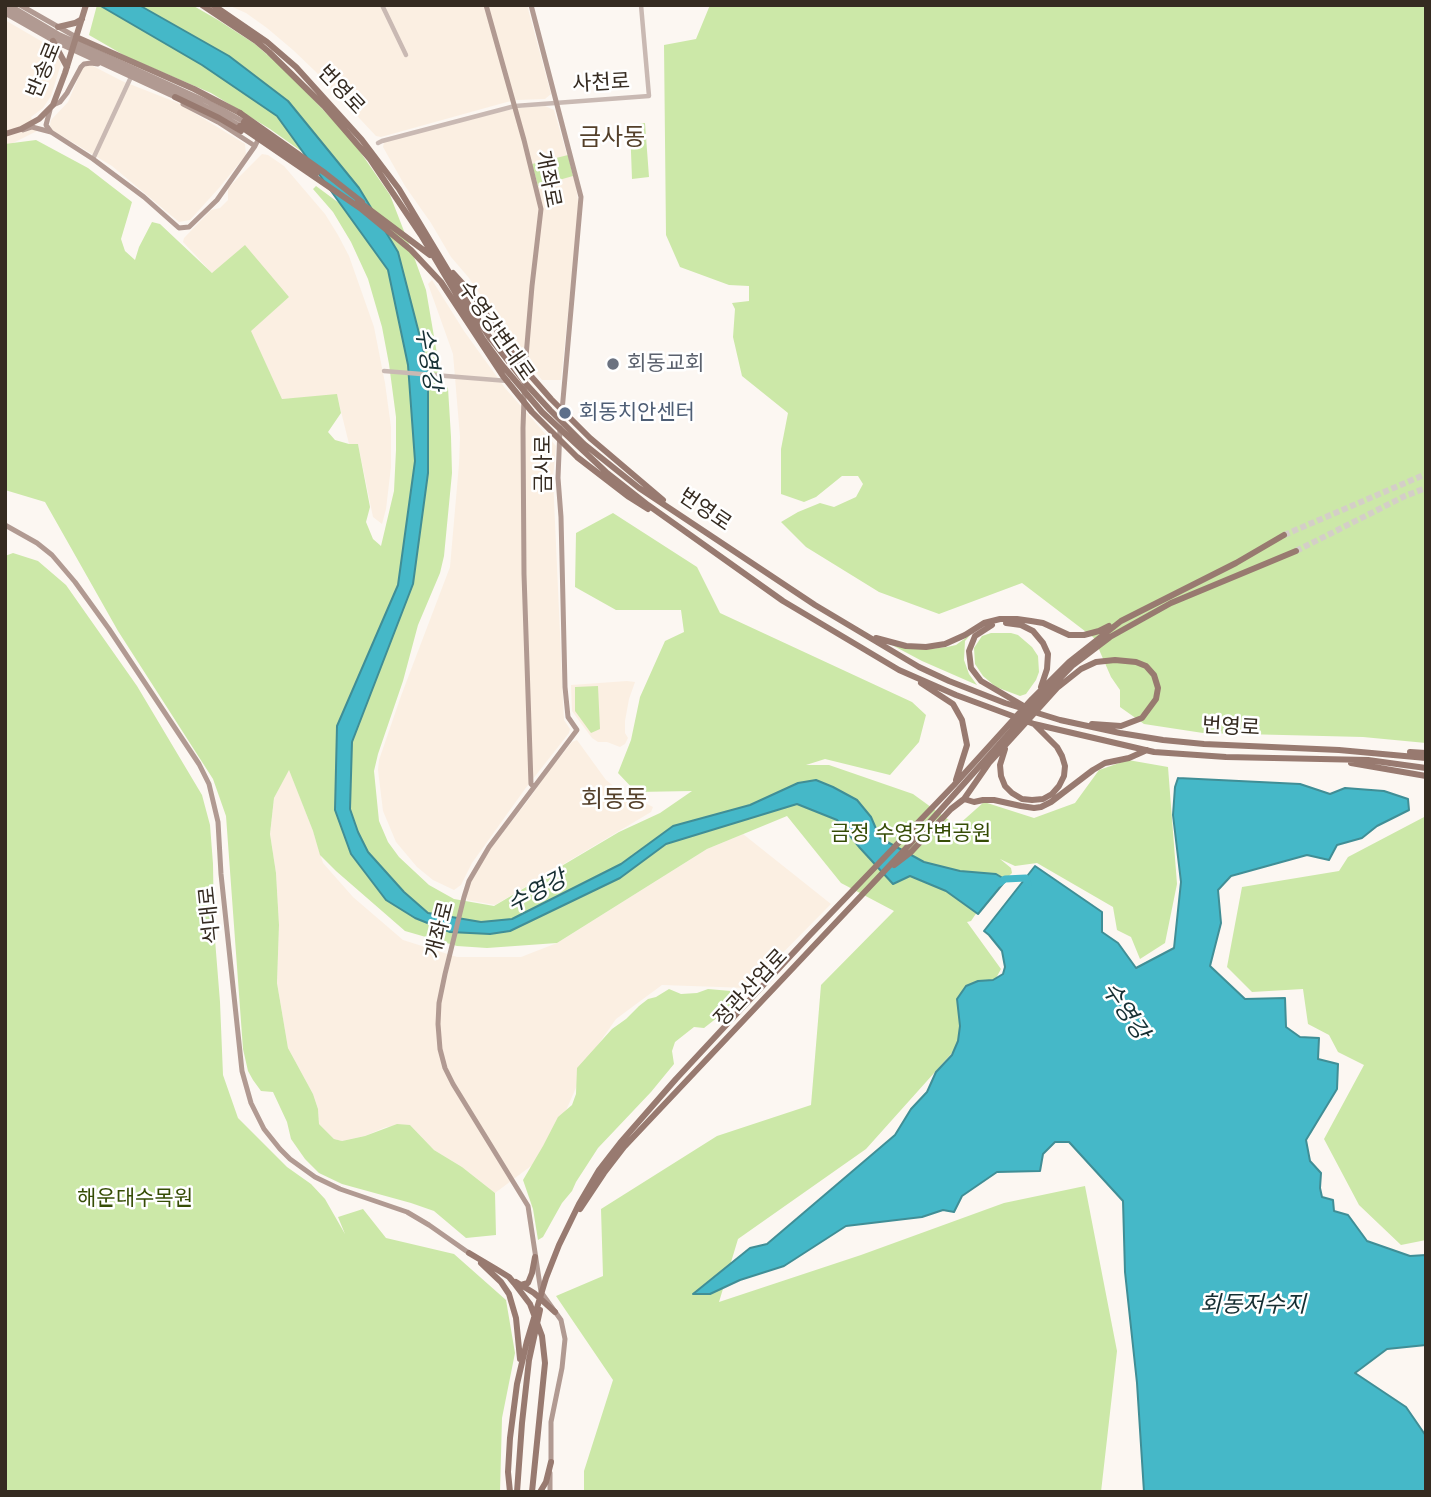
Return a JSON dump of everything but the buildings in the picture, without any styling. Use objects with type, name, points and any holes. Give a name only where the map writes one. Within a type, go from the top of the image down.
[{"type":"highway","name":"번영로","points":[[202,5],[269,52],[324,106],[370,159],[421,235],[483,339],[606,472],[783,601],[899,670],[1034,724],[1147,750],[1226,757],[1368,760],[1426,768]]},
{"type":"highway","name":"번영로","points":[[213,5],[267,42],[296,67],[342,115],[399,189],[505,363]]},
{"type":"highway","points":[[175,97],[245,133],[386,225]]},
{"type":"highway","points":[[240,113],[325,173],[386,225]]},
{"type":"highway","points":[[242,124],[452,272],[474,296],[527,373],[551,400],[590,438],[684,518]]},
{"type":"highway","name":"수영강변대로","points":[[386,225],[441,282],[503,376],[532,412],[577,457],[629,497],[677,526]]},
{"type":"highway","name":"번영로","points":[[582,446],[639,488],[816,605],[919,667],[1005,703],[1073,723],[1177,742],[1426,755]]},
{"type":"highway","points":[[863,633],[906,646],[926,647],[945,644],[984,623],[1017,619],[1042,623],[1069,635],[1084,635],[1121,621],[1236,563],[1284,535]]},
{"type":"highway","points":[[508,1492],[512,1413],[520,1370],[547,1279],[568,1226],[594,1177],[620,1143],[809,936],[1073,665],[1110,637],[1171,603],[1296,551]]},
{"type":"highway","points":[[1039,692],[1069,662],[1121,621]]},
{"type":"highway","points":[[1037,702],[1047,669],[1048,654],[1043,643],[1032,631],[1021,625],[999,623],[988,626],[975,636],[969,651],[974,674],[993,689],[1037,712]]},
{"type":"highway","points":[[1057,688],[1097,647]]},
{"type":"highway","points":[[1034,724],[1057,747],[1065,766],[1064,776],[1052,794],[1043,799],[1032,800],[1022,799],[1005,786],[1000,765],[1006,744],[1015,727],[1037,702],[1081,669],[1096,662],[1136,662],[1146,666],[1154,675],[1156,699],[1142,718],[1121,726],[1073,723]]},
{"type":"highway","points":[[899,670],[948,699],[958,712],[967,745],[956,787]]},
{"type":"highway","points":[[876,878],[911,852],[951,809],[964,799],[1006,744]]},
{"type":"highway","points":[[964,799],[974,802],[994,800],[1041,807],[1105,763],[1129,758],[1147,750]]},
{"type":"highway","name":"번영로","points":[[1329,760],[1426,776]]},
{"type":"highway","name":"정관산업로","points":[[547,1279],[573,1220],[624,1147],[854,902],[956,787]]},
{"type":"highway","points":[[469,1253],[534,1293],[555,1312]]},
{"type":"highway","points":[[469,1253],[501,1282],[509,1294],[516,1318],[520,1370]]},
{"type":"highway","points":[[521,1285],[525,1285],[530,1279],[535,1257]]},
{"type":"highway","points":[[509,1277],[530,1304],[545,1349],[532,1492]]},
{"type":"highway","points":[[517,1492],[534,1326]]},
{"type":"highway","points":[[540,1492],[546,1482],[551,1462]]},
{"type":"highway","points":[[518,1478],[524,1492]]},
{"type":"main road","points":[[20,5],[76,37],[194,89],[240,113]]},
{"type":"main road","name":"반송로","points":[[5,134],[39,119],[52,106],[86,5]]},
{"type":"main road","name":"개좌로","points":[[486,5],[541,209],[525,364],[522,486],[531,784],[534,787],[481,859],[469,881],[439,1003],[438,1024],[444,1068],[528,1206],[541,1292],[561,1320],[565,1339],[551,1422],[550,1492]]},
{"type":"main road","name":"금사로","points":[[531,5],[581,197],[558,478],[567,708],[568,717],[577,730],[534,787]]},
{"type":"main road","points":[[7,9],[72,49],[175,97]]},
{"type":"main road","points":[[7,9],[210,103],[242,124]]},
{"type":"main road","points":[[58,27],[82,19]]},
{"type":"main road","points":[[55,39],[67,67]]},
{"type":"main road","points":[[55,39],[242,124]]},
{"type":"main road","points":[[51,132],[46,125],[52,106],[60,102],[67,93],[77,72],[84,64],[107,66]]},
{"type":"main road","points":[[133,78],[218,122],[255,146]]},
{"type":"main road","points":[[16,131],[32,127],[51,132],[144,197],[179,228],[189,227],[217,200],[260,138],[257,129],[194,89]]},
{"type":"main road","name":"석대로","points":[[5,525],[52,555],[75,582],[188,747],[209,784],[218,822],[242,1071],[246,1092],[264,1129],[285,1154],[315,1177],[340,1189],[407,1212],[469,1253]]},
{"type":"street","points":[[382,5],[405,55]]},
{"type":"street","name":"사천로","points":[[378,143],[514,106],[649,96],[641,5]]},
{"type":"street","points":[[93,159],[133,78]]},
{"type":"street","points":[[510,381],[525,364]]},
{"type":"street","points":[[384,371],[524,383]]},
{"type":"shaded area","points":[[228,5],[527,5],[551,94],[545,99],[507,102],[381,137],[376,136],[293,50],[246,13]]},
{"type":"shaded area","points":[[5,20],[53,48],[61,64],[51,96],[43,108],[31,117],[37,131],[5,147]]},
{"type":"shaded area","points":[[91,65],[122,81],[178,103],[245,144],[246,155],[190,220],[179,222],[112,166],[52,130],[51,120],[68,102],[82,69]]},
{"type":"shaded area","points":[[545,106],[554,110],[576,186],[579,208],[561,380],[542,380],[522,356],[469,278],[451,257],[383,147],[384,142],[504,111]]},
{"type":"shaded area","points":[[262,154],[284,166],[325,214],[349,256],[374,327],[391,427],[391,467],[382,524],[373,517],[358,444],[349,444],[337,395],[282,399],[250,331],[289,297],[212,273],[183,242],[211,210],[220,208],[228,200],[228,188]]},
{"type":"shaded area","points":[[432,280],[505,388],[556,446],[553,478],[564,720],[570,729],[472,863],[461,885],[454,890],[433,880],[417,867],[396,842],[383,811],[378,770],[401,696],[450,567],[460,437],[453,354],[428,284]]},
{"type":"shaded area","points":[[635,682],[625,721],[628,738],[620,747],[598,742],[572,711],[571,685]]},
{"type":"shaded area","points":[[577,740],[606,780],[636,804],[653,807],[651,812],[495,905],[467,900],[465,894],[478,867],[548,772],[572,742]]},
{"type":"shaded area","points":[[289,769],[323,863],[353,897],[403,940],[457,957],[521,957],[557,943],[707,849],[743,834],[831,904],[748,988],[662,985],[616,1019],[589,1058],[547,1154],[495,1193],[462,1167],[434,1150],[410,1125],[386,1127],[365,1136],[342,1141],[334,1139],[319,1124],[313,1094],[288,1048],[277,983],[279,925],[276,873],[270,834],[274,798]]},
{"type":"green space","name":"금정 수영강변공원","points":[[97,5],[192,5],[255,44],[287,72],[352,140],[390,195],[414,257],[426,290],[442,383],[448,388],[452,473],[440,573],[418,625],[374,771],[379,821],[388,842],[399,857],[429,885],[454,899],[494,906],[619,832],[660,813],[692,791],[636,792],[618,773],[631,740],[640,697],[665,641],[684,632],[681,610],[616,610],[575,587],[576,533],[613,513],[697,567],[720,613],[912,702],[926,715],[919,742],[890,775],[825,759],[806,765],[829,765],[913,794],[957,826],[984,802],[1034,818],[1075,803],[1099,770],[1128,760],[1168,767],[1177,884],[1165,943],[1140,959],[1131,937],[1117,930],[1113,907],[1037,863],[1015,866],[1000,859],[1011,868],[1012,873],[988,896],[971,921],[967,922],[1001,969],[961,1043],[866,1149],[738,1239],[719,1302],[861,1255],[1004,1203],[1085,1186],[1117,1351],[1101,1492],[584,1492],[584,1471],[613,1380],[556,1296],[603,1276],[601,1209],[717,1136],[811,1105],[821,985],[894,911],[841,883],[787,816],[707,849],[557,943],[487,948],[457,946],[405,931],[320,855],[289,770],[274,798],[270,834],[276,873],[279,925],[277,983],[288,1048],[313,1094],[319,1124],[334,1139],[342,1141],[397,1124],[410,1125],[434,1150],[462,1167],[495,1193],[496,1235],[466,1238],[434,1211],[342,1184],[319,1173],[291,1139],[287,1122],[273,1092],[261,1091],[253,1080],[243,1049],[226,816],[213,779],[118,631],[45,502],[5,490],[5,144],[36,140],[88,168],[132,202],[121,239],[125,251],[135,260],[152,222],[160,224],[212,273],[245,245],[289,297],[251,331],[282,399],[337,394],[341,413],[328,432],[335,440],[358,444],[370,507],[366,522],[373,539],[381,546],[394,491],[396,450],[396,417],[389,364],[368,279],[333,212],[313,189],[316,186],[362,220],[318,163],[270,129],[211,93],[127,57],[89,35]]},
{"type":"green space","points":[[710,5],[1426,5],[1426,743],[1363,737],[1203,733],[1144,724],[1120,707],[1120,690],[1111,677],[1094,638],[1022,583],[939,614],[879,592],[806,547],[781,522],[820,503],[834,507],[856,497],[863,484],[858,476],[842,476],[816,497],[804,502],[781,494],[781,449],[788,413],[742,376],[733,337],[735,309],[732,303],[749,301],[749,286],[729,285],[680,267],[666,235],[664,45],[696,39]]},
{"type":"green space","points":[[645,123],[649,177],[632,179],[630,125]]},
{"type":"green space","points":[[568,155],[573,176],[538,186],[532,164]]},
{"type":"green space","name":"해운대수목원","points":[[13,553],[38,561],[66,585],[137,686],[202,795],[210,825],[213,864],[223,1075],[238,1118],[287,1167],[311,1184],[325,1199],[345,1234],[338,1217],[363,1209],[386,1238],[454,1254],[506,1300],[515,1353],[502,1418],[500,1492],[5,1492],[5,556]]},
{"type":"green space","points":[[991,633],[1018,635],[1038,656],[1039,672],[1026,694],[1020,696],[996,687],[983,676],[975,664],[974,648],[982,636]]},
{"type":"green space","points":[[971,634],[965,641],[964,660],[977,685],[892,645],[930,649],[947,647],[956,645]]},
{"type":"green space","points":[[598,686],[600,729],[591,733],[575,711],[575,687]]},
{"type":"green space","points":[[1426,816],[1426,1240],[1401,1245],[1359,1205],[1324,1139],[1364,1065],[1338,1052],[1329,1035],[1308,1024],[1303,989],[1252,992],[1227,967],[1242,887],[1339,871],[1348,857]]},
{"type":"green space","points":[[669,989],[681,994],[708,989],[731,991],[739,992],[740,996],[704,1028],[694,1027],[675,1042],[672,1051],[674,1064],[598,1148],[543,1237],[538,1240],[533,1209],[523,1180],[558,1117],[572,1105],[576,1094],[577,1068],[612,1029],[648,999]]},
{"type":"water","name":"수영강","points":[[99,5],[139,5],[229,56],[288,101],[359,188],[398,252],[428,368],[428,473],[413,584],[352,742],[350,809],[368,852],[404,892],[428,913],[481,922],[512,919],[621,864],[673,826],[750,805],[798,783],[816,780],[857,800],[871,817],[880,838],[924,862],[960,871],[996,874],[1006,880],[978,914],[946,891],[910,876],[893,884],[837,820],[797,804],[666,844],[620,878],[510,931],[490,934],[450,932],[415,918],[386,900],[351,854],[335,810],[337,726],[398,585],[415,461],[408,365],[388,270],[277,116],[202,65]]},
{"type":"water","name":"회동저수지","points":[[1178,778],[1300,784],[1330,794],[1345,788],[1384,791],[1408,799],[1409,810],[1377,826],[1362,838],[1337,845],[1329,860],[1307,855],[1231,876],[1218,890],[1221,923],[1210,966],[1245,999],[1285,998],[1286,1027],[1300,1037],[1319,1038],[1318,1059],[1338,1064],[1337,1089],[1306,1140],[1310,1161],[1321,1173],[1322,1197],[1333,1200],[1334,1211],[1348,1215],[1367,1241],[1410,1256],[1426,1255],[1426,1345],[1387,1349],[1355,1373],[1406,1407],[1426,1436],[1426,1492],[1144,1492],[1137,1383],[1125,1272],[1123,1201],[1069,1142],[1055,1142],[1043,1154],[1040,1171],[997,1172],[962,1196],[954,1212],[943,1210],[922,1217],[846,1226],[784,1266],[740,1280],[710,1294],[693,1294],[750,1248],[767,1244],[895,1135],[911,1109],[927,1092],[936,1072],[952,1055],[960,1026],[957,999],[966,986],[978,981],[993,980],[1003,974],[1005,967],[1002,951],[984,931],[1035,866],[1102,912],[1102,932],[1118,943],[1136,968],[1174,948],[1181,882],[1173,815]]},
{"type":"waterway","name":"수영강","points":[[999,883],[1005,879],[1026,878],[1028,884]]},
{"type":"tunnel","points":[[1284,535],[1426,474]]},
{"type":"tunnel","points":[[1296,551],[1426,488]]},
{"type":"place","name":"회동교회","points":[[613,364]]},
{"type":"place","name":"회동치안센터","points":[[565,413]]},
{"type":"district","name":"금사동","points":[[612,138]]},
{"type":"district","name":"회동동","points":[[614,800]]}]
